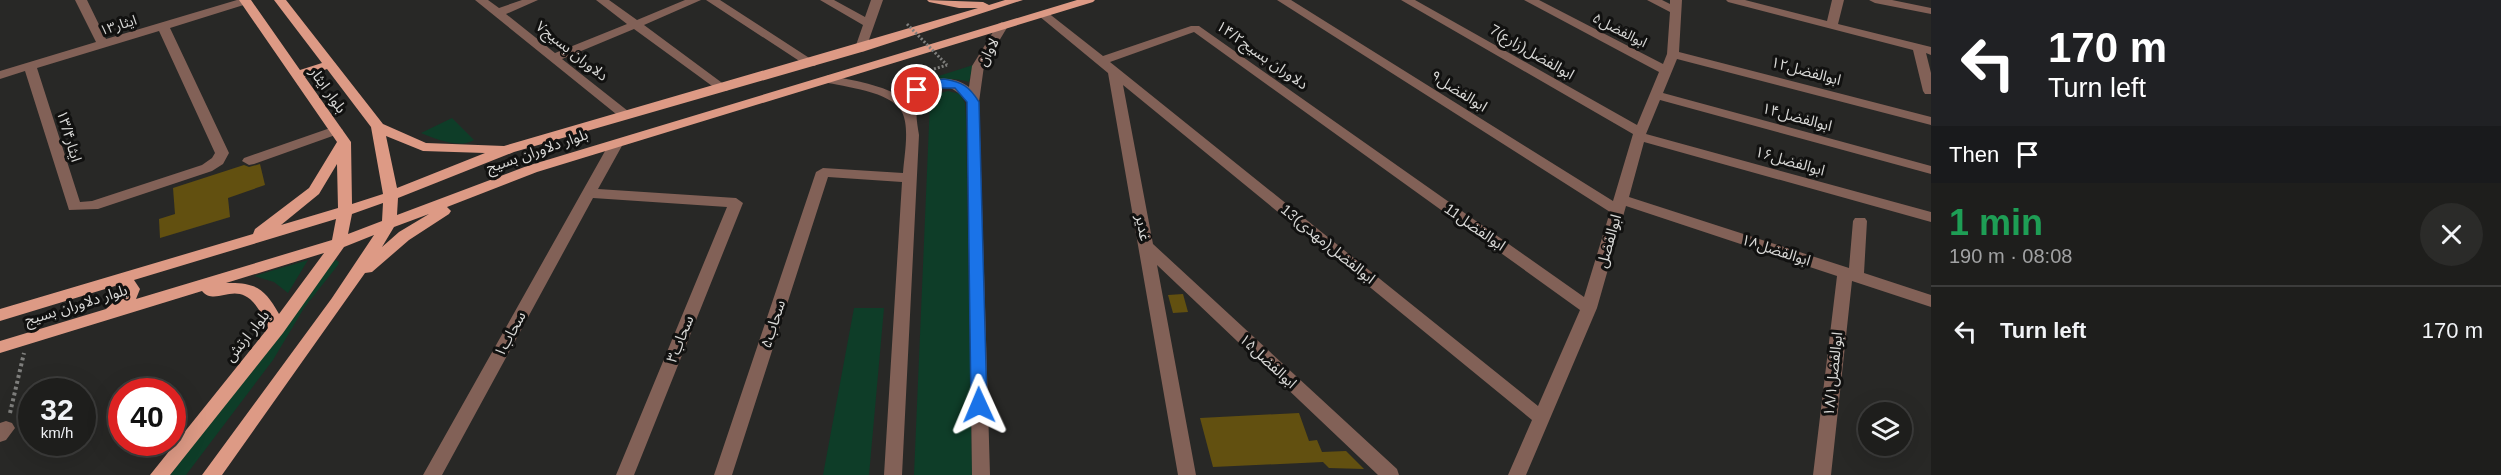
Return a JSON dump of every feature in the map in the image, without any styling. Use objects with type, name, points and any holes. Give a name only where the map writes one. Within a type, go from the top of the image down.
[{"type":"main road","name":"بلوار ایثار","points":[[280,0],[378,127],[391,196],[389,224]]},
{"type":"main road","points":[[933,0],[959,5],[1004,4]]},
{"type":"main road","name":"بلوار دلاوران بسیج","points":[[0,315],[246,243],[391,196],[509,149],[811,63],[1017,0]]},
{"type":"main road","name":"بلوار دلاوران بسیج","points":[[0,347],[339,243],[532,170],[1089,0]]},
{"type":"main road","name":"بلوار ایثار","points":[[245,1],[340,136]]},
{"type":"main road","points":[[297,75],[328,64]]},
{"type":"main road","points":[[378,127],[423,147],[456,150],[509,149]]},
{"type":"main road","points":[[340,136],[345,211]]},
{"type":"main road","points":[[246,243],[285,216],[314,191],[340,136]]},
{"type":"main road","points":[[355,278],[404,236],[437,214],[532,170]]},
{"type":"main road","name":"بلوار ارتش","points":[[159,475],[277,329],[339,243],[345,211]]},
{"type":"main road","points":[[211,475],[355,278],[389,224]]},
{"type":"main road","points":[[104,315],[129,298],[132,289],[127,283],[116,281]]},
{"type":"main road","points":[[179,292],[241,287],[254,292],[266,301],[277,329]]},
{"type":"street","points":[[81,0],[103,45]]},
{"type":"street","name":"دلاوران بسیج۷","points":[[481,0],[626,115]]},
{"type":"street","points":[[497,13],[532,0]]},
{"type":"street","points":[[602,0],[723,88]]},
{"type":"street","points":[[554,58],[694,0]]},
{"type":"street","points":[[712,0],[811,63]]},
{"type":"street","points":[[826,0],[869,24]]},
{"type":"street","points":[[861,48],[877,0]]},
{"type":"street","name":"ابوالفضل۹","points":[[1283,0],[1619,205]]},
{"type":"street","name":"7ابوالفضل(زارع)","points":[[1407,0],[1640,134]]},
{"type":"street","name":"ابوالفضل۵","points":[[1530,0],[1664,70]]},
{"type":"street","points":[[1653,0],[1676,5]]},
{"type":"street","points":[[1732,0],[1831,27],[1925,49],[1929,91]]},
{"type":"street","points":[[1831,27],[1838,0]]},
{"type":"street","points":[[1875,0],[1931,11]]},
{"type":"street","name":"ایثار۱۳","points":[[0,75],[245,1]]},
{"type":"street","name":"ابوالفضل","points":[[1517,475],[1589,308],[1640,134],[1664,70],[1673,54],[1676,5]]},
{"type":"street","points":[[1044,14],[1114,71]]},
{"type":"street","name":"ایثار۱۳/۴","points":[[30,66],[74,207],[83,208],[207,168],[218,162],[222,153],[163,26]]},
{"type":"street","name":"لاوان","points":[[981,475],[973,102],[978,66],[1002,26]]},
{"type":"street","name":"۱۴/۲دلاوران بسیج","points":[[1102,61],[1195,28],[1361,146]]},
{"type":"street","name":"ابوالفضل۱۲","points":[[1673,54],[1931,121]]},
{"type":"street","name":"غدیر","points":[[1114,71],[1187,475]]},
{"type":"street","name":"13ابوالفضل(مهدی)","points":[[1114,71],[1541,418]]},
{"type":"street","points":[[828,80],[866,87],[893,97],[908,111],[909,115],[912,135],[893,475]]},
{"type":"street","points":[[909,115],[911,100],[917,90],[927,85],[944,82],[958,85],[966,91],[973,102]]},
{"type":"street","name":"ابوالفضل۱۴","points":[[1654,95],[1931,170]]},
{"type":"street","name":"ابوالفضل۱۶","points":[[1640,134],[1931,217]]},
{"type":"street","points":[[249,160],[340,136]]},
{"type":"street","name":"۱سحاب","points":[[432,475],[616,144]]},
{"type":"street","name":"11ابوالفضل","points":[[1361,146],[1589,308]]},
{"type":"street","name":"۵سحاب","points":[[723,475],[823,172],[910,178]]},
{"type":"street","name":"۳سحاب","points":[[589,193],[736,203],[625,475]]},
{"type":"street","name":"ابوالفضل۱۸","points":[[1619,205],[1850,274],[1931,301]]},
{"type":"street","name":"ابوالفضل۱۸/۱","points":[[1822,475],[1850,274],[1860,221]]},
{"type":"street","name":"ابوالفضل۱۵","points":[[1147,247],[1390,475]]},
{"type":"path","points":[[907,24],[948,65]]},
{"type":"path","points":[[893,97],[911,71]]},
{"type":"path","points":[[2,431],[27,339]]},
{"type":"green space","points":[[973,65],[969,82],[946,79],[923,84],[909,91],[908,100],[889,92]]},
{"type":"green space","points":[[948,91],[960,94],[965,103],[966,119],[972,475],[914,475],[930,102],[934,95]]},
{"type":"green space","points":[[452,118],[474,140],[462,144],[440,140],[421,133]]},
{"type":"green space","points":[[308,260],[288,293],[274,282],[254,276]]},
{"type":"green space","points":[[336,260],[339,262],[304,308],[273,360],[186,475],[170,475],[186,456],[330,264]]},
{"type":"green space","points":[[854,308],[884,308],[869,475],[823,475]]},
{"type":"building","points":[[260,164],[265,185],[228,198],[230,217],[160,238],[159,219],[175,214],[173,188],[244,165],[249,167]]},
{"type":"building","points":[[1183,294],[1188,312],[1173,313],[1168,295]]},
{"type":"building","points":[[1299,413],[1309,441],[1317,440],[1322,452],[1346,451],[1364,469],[1329,468],[1323,462],[1213,467],[1200,418]]},
{"type":"route","points":[[917,90],[927,85],[944,82],[958,85],[966,91],[973,102],[979,405]]}]
